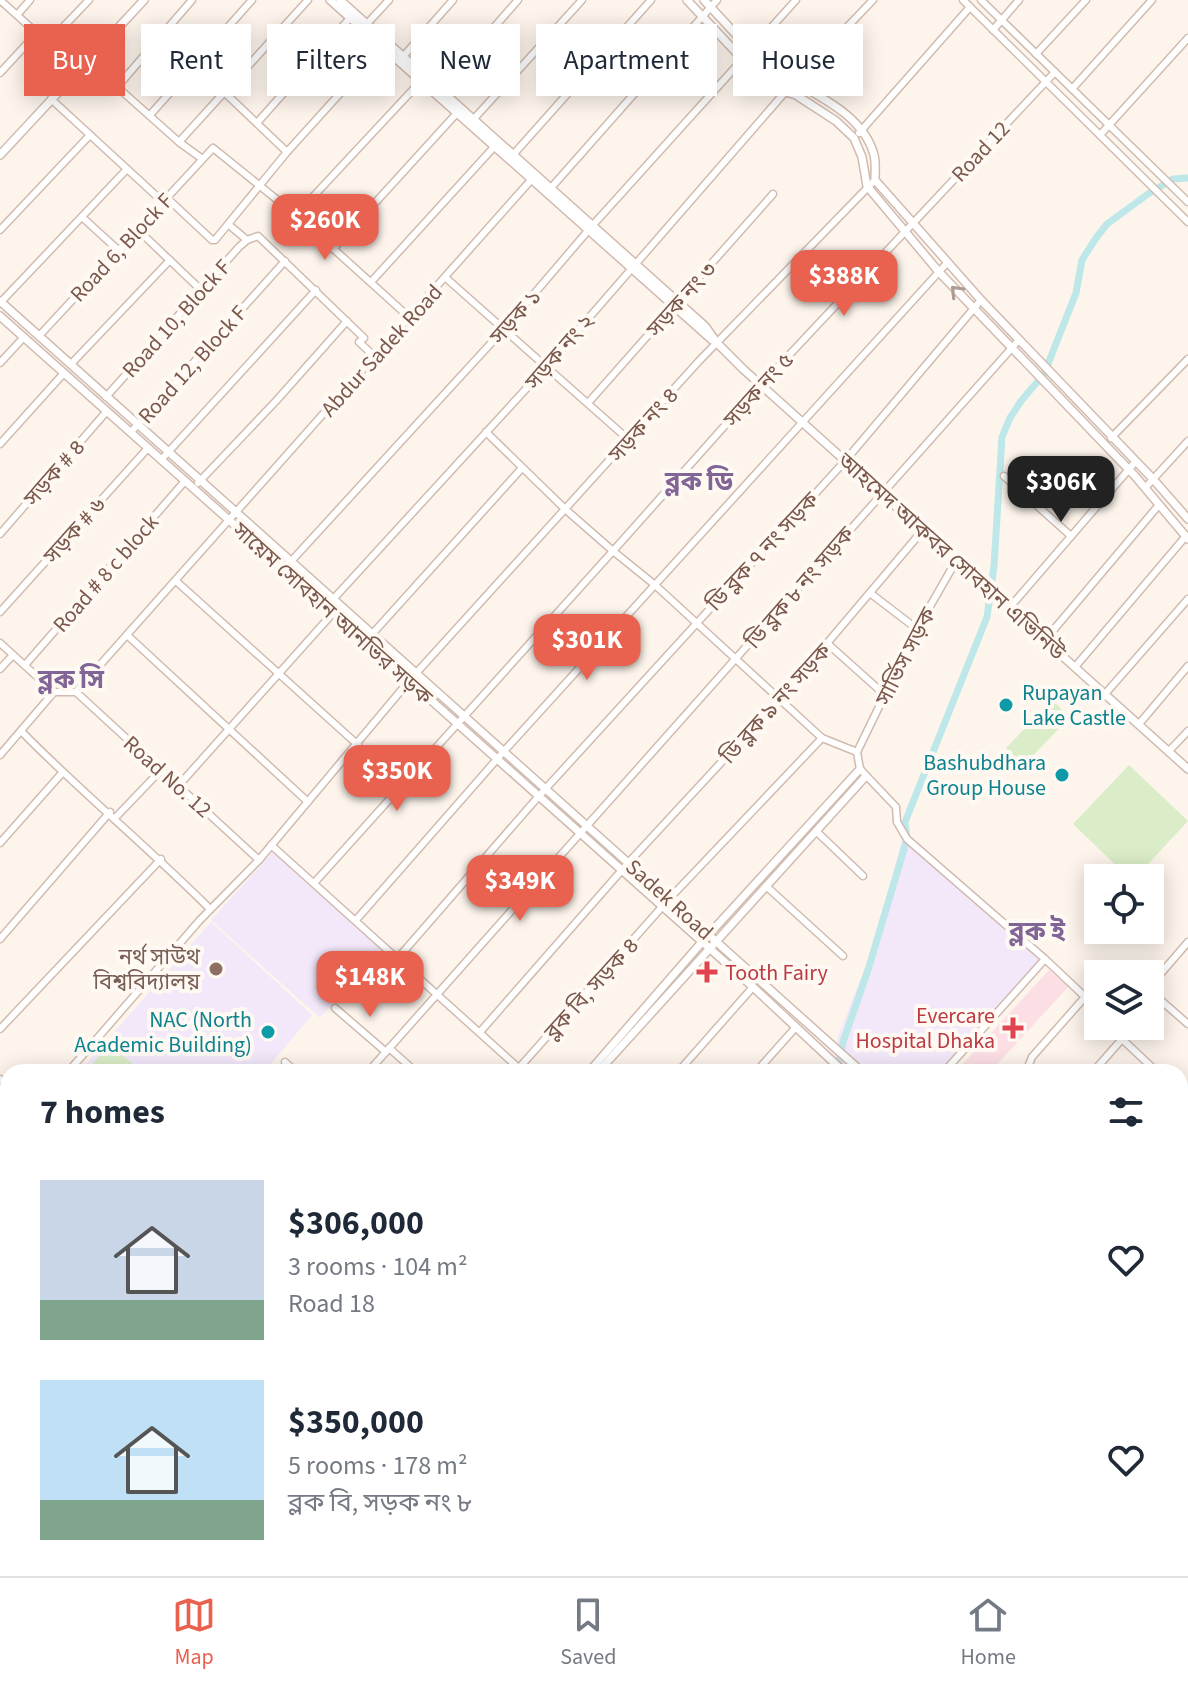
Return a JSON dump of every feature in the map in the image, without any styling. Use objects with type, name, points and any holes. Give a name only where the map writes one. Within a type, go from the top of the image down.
[{"type":"street","points":[[17,15],[30,0]]},
{"type":"street","points":[[66,24],[89,0]]},
{"type":"street","points":[[116,24],[138,0]]},
{"type":"street","points":[[122,24],[144,0]]},
{"type":"street","points":[[125,78],[192,0]]},
{"type":"street","points":[[150,115],[252,0]]},
{"type":"street","points":[[251,62],[308,0]]},
{"type":"street","points":[[366,24],[389,0]]},
{"type":"street","points":[[401,59],[453,0]]},
{"type":"street","points":[[497,24],[518,0]]},
{"type":"street","points":[[471,122],[582,0]]},
{"type":"street","points":[[511,157],[651,0]]},
{"type":"street","points":[[687,0],[733,49]]},
{"type":"street","points":[[704,0],[733,31]]},
{"type":"street","points":[[549,191],[717,0]]},
{"type":"street","name":"সড়ক ১","points":[[775,24],[796,0]]},
{"type":"street","name":"সড়ক নং ২","points":[[850,24],[873,0]]},
{"type":"street","points":[[963,0],[1188,222]]},
{"type":"street","points":[[981,0],[1188,202]]},
{"type":"street","points":[[993,30],[1019,0]]},
{"type":"street","points":[[1036,54],[1086,0]]},
{"type":"street","points":[[1072,89],[1152,0]]},
{"type":"street","name":"আহমেদ আকবর সোবহান এভিনিউ","points":[[335,1],[362,24]]},
{"type":"street","name":"আহমেদ আকবর সোবহান এভিনিউ","points":[[335,1],[350,18],[360,24]]},
{"type":"street","points":[[1,3],[27,24]]},
{"type":"street","points":[[854,138],[970,7]]},
{"type":"street","points":[[257,123],[350,18]]},
{"type":"street","points":[[1100,135],[1188,38]]},
{"type":"street","points":[[0,73],[24,47]]},
{"type":"street","name":"আহমেদ আকবর সোবহান এভিনিউ","points":[[395,54],[411,68]]},
{"type":"street","name":"আহমেদ আকবর সোবহান এভিনিউ","points":[[395,55],[411,70]]},
{"type":"street","name":"সড়ক ১","points":[[284,569],[504,329],[590,228],[733,71]]},
{"type":"street","name":"Road 12","points":[[905,230],[1055,72]]},
{"type":"street","points":[[125,92],[201,158]]},
{"type":"street","points":[[296,215],[411,92]]},
{"type":"street","points":[[0,152],[51,96]]},
{"type":"street","points":[[0,152],[53,96]]},
{"type":"street","points":[[179,142],[220,96]]},
{"type":"street","points":[[228,96],[287,152]]},
{"type":"street","points":[[51,99],[127,169],[212,240],[229,225],[258,185],[338,96]]},
{"type":"street","name":"আহমেদ আকবর সোবহান এভিনিউ","points":[[442,96],[494,147],[511,157],[531,180],[549,191]]},
{"type":"street","name":"আহমেদ আকবর সোবহান এভিনিউ","points":[[442,96],[1188,769]]},
{"type":"street","name":"সড়ক নং ২","points":[[326,607],[547,366],[782,96]]},
{"type":"street","points":[[794,96],[836,121],[854,138],[862,157],[867,186],[939,272],[1145,488],[1187,538],[1075,667]]},
{"type":"street","points":[[818,96],[844,112],[861,130],[874,155],[875,180],[947,263],[1188,519]]},
{"type":"street","points":[[333,249],[457,113]]},
{"type":"street","points":[[0,230],[90,135]]},
{"type":"street","points":[[371,282],[494,147]]},
{"type":"street","name":"Road 6, Block F","points":[[39,336],[211,148],[215,148],[258,185]]},
{"type":"street","points":[[1,302],[127,169]]},
{"type":"street","name":"Abdur Sadek Road","points":[[76,692],[531,180]]},
{"type":"street","name":"সড়ক নং ৪","points":[[75,1064],[210,909],[259,860],[417,672],[717,343],[875,180]]},
{"type":"street","points":[[258,185],[296,215],[410,318]]},
{"type":"street","name":"সড়ক নং ৩","points":[[588,403],[773,194]]},
{"type":"street","points":[[82,217],[117,249]]},
{"type":"street","points":[[229,225],[247,240],[258,236],[364,338],[359,342],[375,357]]},
{"type":"street","points":[[137,229],[200,289]]},
{"type":"street","name":"সড়ক নং ৫","points":[[315,882],[761,385],[905,230]]},
{"type":"street","name":"Road 10, Block F","points":[[106,397],[247,240]]},
{"type":"street","points":[[71,364],[170,260]]},
{"type":"street","name":"Road 12, Block F","points":[[131,432],[285,261]]},
{"type":"street","points":[[356,920],[505,750],[947,263]]},
{"type":"street","points":[[446,278],[629,440]]},
{"type":"street","points":[[161,460],[316,290]]},
{"type":"street","name":"ডি ব্লক ৭ নং সড়ক","points":[[398,958],[538,797],[845,461],[981,300]]},
{"type":"street","name":"সায়েম সোবহান আনভির সড়ক","points":[[1,302],[334,599]]},
{"type":"street","name":"সায়েম সোবহান আনভির সড়ক","points":[[0,316],[836,1064]]},
{"type":"street","points":[[193,488],[347,321]]},
{"type":"street","points":[[0,363],[24,337]]},
{"type":"street","name":"ডি ব্লক ৮ নং সড়ক","points":[[375,1064],[1018,341]]},
{"type":"street","points":[[1111,438],[1188,359]]},
{"type":"street","points":[[0,444],[64,373]]},
{"type":"street","name":"সড়ক # ৪","points":[[0,534],[107,411]]},
{"type":"street","points":[[486,432],[565,509],[655,585],[822,738],[857,752],[860,769],[896,807],[897,822],[907,839],[1084,996]]},
{"type":"street","points":[[1145,488],[1188,441]]},
{"type":"street","name":"সড়ক # ৬","points":[[0,612],[148,448]]},
{"type":"street","points":[[1010,607],[1136,461]]},
{"type":"street","points":[[365,642],[522,468]]},
{"type":"street","points":[[1004,476],[1071,536]]},
{"type":"street","name":"Road # 8 c block","points":[[25,665],[185,481]]},
{"type":"street","points":[[1045,640],[1158,506]]},
{"type":"street","name":"ডি ব্লক ৯ নং সড়ক","points":[[480,1032],[629,862],[779,700],[923,530]]},
{"type":"street","name":"সার্ভিস সড়ক","points":[[857,752],[917,629],[956,561]]},
{"type":"street","points":[[176,581],[358,745]]},
{"type":"street","points":[[870,593],[917,629]]},
{"type":"street","name":"Sadek Road","points":[[334,599],[853,1064]]},
{"type":"street","points":[[1105,694],[1188,599]]},
{"type":"street","points":[[179,785],[333,613]]},
{"type":"street","points":[[127,635],[308,802]]},
{"type":"street","points":[[0,643],[54,692],[76,692]]},
{"type":"street","points":[[828,644],[885,695]]},
{"type":"street","points":[[0,669],[13,655]]},
{"type":"street","points":[[1139,724],[1188,666]]},
{"type":"street","points":[[0,755],[54,692]]},
{"type":"street","name":"Road No. 12","points":[[76,692],[259,860]]},
{"type":"street","points":[[1169,751],[1188,731]]},
{"type":"street","points":[[22,732],[62,773],[161,859],[210,909]]},
{"type":"street","name":"ব্লক বি, সড়ক ৪","points":[[526,1064],[669,899],[822,738]]},
{"type":"street","points":[[0,939],[112,815],[162,769]]},
{"type":"street","points":[[713,938],[860,769]]},
{"type":"street","points":[[0,843],[62,773]]},
{"type":"street","points":[[596,1064],[866,776]]},
{"type":"street","points":[[816,831],[863,876]]},
{"type":"street","points":[[271,845],[515,1064]]},
{"type":"street","points":[[0,1029],[161,859]]},
{"type":"street","points":[[766,886],[843,956]]},
{"type":"street","points":[[605,1064],[705,945]]},
{"type":"street","points":[[1164,972],[1186,948]]},
{"type":"street","points":[[951,1064],[1045,959]]},
{"type":"street","points":[[685,1064],[753,987]]},
{"type":"street","points":[[1029,1064],[1084,998]]},
{"type":"street","points":[[1164,1001],[1188,1024]]},
{"type":"street","points":[[335,1008],[405,1064]]},
{"type":"street","points":[[763,1064],[796,1027]]},
{"type":"street","points":[[1100,1064],[1121,1040]]},
{"type":"street","points":[[1123,1040],[1149,1064]]},
{"type":"shaded area","points":[[903,835],[908,835],[1045,959],[949,1064],[838,1064],[834,1061],[837,1039],[877,937]]},
{"type":"shaded area","points":[[274,851],[380,948],[320,1018],[211,920]]},
{"type":"shaded area","name":"নর্থ সাউথ বিশ্ববিদ্যালয়","points":[[211,922],[312,1015],[271,1064],[86,1064]]},
{"type":"shaded area","name":"Evercare Hospital Dhaka","points":[[1049,970],[1068,987],[998,1064],[962,1064]]},
{"type":"green space","points":[[1052,700],[1070,717],[1024,765],[1006,748]]},
{"type":"green space","points":[[1129,765],[1188,821],[1148,864],[1114,864],[1073,824]]},
{"type":"green space","points":[[110,1044],[132,1064],[92,1064]]},
{"type":"waterway","points":[[839,1064],[843,1042],[907,839],[905,822],[987,617],[994,566],[1002,437],[1021,401],[1044,374],[1076,293],[1082,260],[1096,238],[1107,224],[1148,194],[1173,179],[1188,178]]},
{"type":"place","name":"Rupayan Lake Castle","points":[[1006,705]]},
{"type":"place","name":"Bashubdhara Group House","points":[[1062,775]]},
{"type":"place","name":"নর্থ সাউথ বিশ্ববিদ্যালয়","points":[[216,969]]},
{"type":"place","name":"Tooth Fairy","points":[[707,972]]},
{"type":"place","name":"Evercare Hospital Dhaka","points":[[1013,1028]]},
{"type":"place","name":"NAC (North Academic Building)","points":[[268,1032]]},
{"type":"district","name":"ব্লক ডি","points":[[699,481]]},
{"type":"district","name":"ব্লক সি","points":[[71,679]]},
{"type":"district","name":"ব্লক ই","points":[[1037,931]]}]
